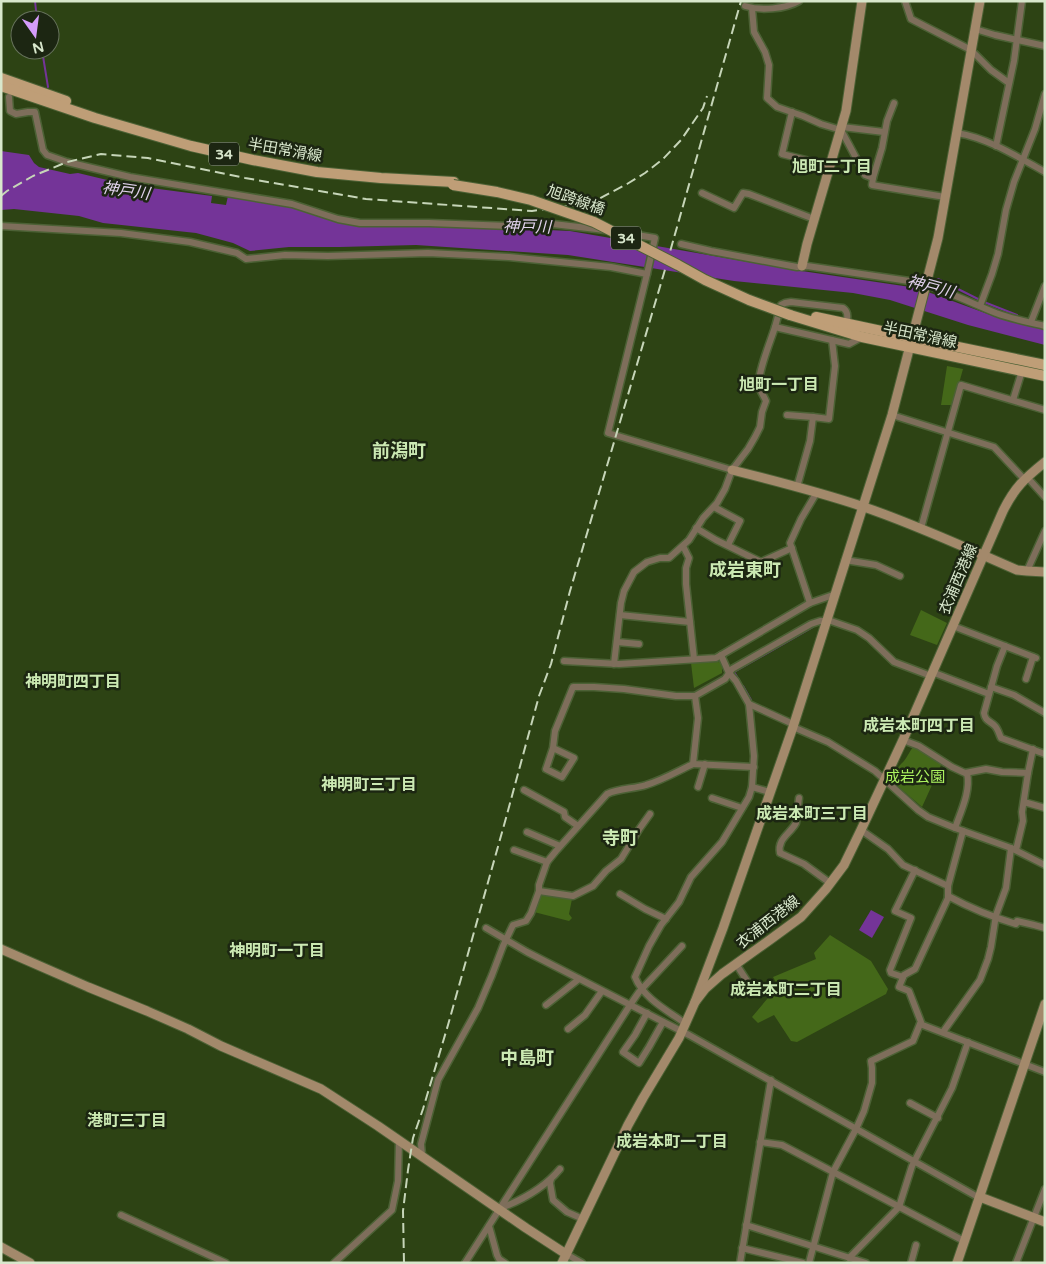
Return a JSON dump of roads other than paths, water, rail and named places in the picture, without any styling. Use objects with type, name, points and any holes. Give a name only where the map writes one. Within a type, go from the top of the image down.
[{"type":"main road","name":"34","points":[[1,78],[125,122],[226,154]]},
{"type":"main road","name":"半田常滑線","points":[[1,86],[95,118],[191,146],[253,160],[317,172],[454,184]]},
{"type":"main road","name":"半田常滑線","points":[[5,95],[189,152],[254,166],[312,176],[454,184]]},
{"type":"main road","name":"旭跨線橋","points":[[454,184],[531,200],[594,222],[678,264],[705,280],[749,300],[790,313]]},
{"type":"main road","name":"半田常滑線","points":[[790,313],[847,324],[911,343],[1022,372],[1045,376]]},
{"type":"main road","name":"半田常滑線","points":[[790,313],[862,337],[1045,365]]},
{"type":"street","points":[[799,1],[793,5],[770,8],[748,7],[754,32],[765,52],[769,65],[767,98],[778,106],[821,124],[884,132]]},
{"type":"street","points":[[802,266],[847,102],[862,1]]},
{"type":"street","points":[[905,1],[911,18],[972,50],[991,70],[1009,83]]},
{"type":"street","points":[[695,1002],[723,928],[793,726],[892,415],[938,238],[980,1]]},
{"type":"street","points":[[996,146],[1017,40],[1022,1]]},
{"type":"street","points":[[975,29],[1045,46]]},
{"type":"street","points":[[981,303],[998,254],[1004,220],[1014,182],[1035,129],[1045,94]]},
{"type":"street","points":[[5,95],[10,111],[16,114],[34,112],[43,150],[47,155],[112,173],[292,204],[349,222],[510,226],[553,224],[655,238],[608,433],[862,506],[921,528],[1017,570],[1045,572]]},
{"type":"street","points":[[894,103],[886,120],[880,155],[872,185],[945,197]]},
{"type":"street","points":[[792,112],[782,154],[830,166]]},
{"type":"street","points":[[841,128],[865,175],[873,178]]},
{"type":"street","points":[[957,133],[968,135],[996,146],[1045,172]]},
{"type":"street","points":[[702,193],[734,208],[744,193],[749,194],[814,219]]},
{"type":"street","points":[[1,226],[122,233],[190,242],[237,253],[246,259],[286,255],[328,256],[428,253],[508,257],[611,267],[647,274]]},
{"type":"street","points":[[681,244],[797,267],[802,266],[926,284],[981,303],[996,313],[1024,322],[1045,326]]},
{"type":"street","points":[[1032,322],[1045,286]]},
{"type":"street","points":[[614,664],[621,602],[624,591],[634,572],[647,562],[660,558],[669,558],[689,540],[703,518],[714,507],[725,489],[732,470],[748,449],[760,427],[766,401],[759,387],[760,378],[781,305],[785,302],[791,302],[843,308],[848,314],[847,324]]},
{"type":"street","points":[[775,327],[849,344],[862,337]]},
{"type":"street","points":[[787,415],[829,419],[835,366],[832,340]]},
{"type":"street","points":[[1013,400],[1022,372]]},
{"type":"street","points":[[921,528],[961,385],[1045,410]]},
{"type":"street","points":[[892,415],[994,447],[1045,497]]},
{"type":"street","points":[[797,487],[810,442],[813,417]]},
{"type":"street","name":"衣浦西港線","points":[[564,1258],[642,1098],[684,1028],[695,1002],[716,979],[801,917],[844,865],[903,740],[983,555],[1010,498],[1025,478],[1045,462]]},
{"type":"street","points":[[810,603],[790,543],[794,532],[817,492]]},
{"type":"street","points":[[714,507],[740,521],[728,545]]},
{"type":"street","points":[[696,528],[750,558],[761,562],[792,548]]},
{"type":"street","points":[[1027,571],[1045,531]]},
{"type":"street","points":[[683,546],[689,558],[686,568],[686,584],[694,660]]},
{"type":"street","points":[[845,560],[876,566],[900,576]]},
{"type":"street","points":[[564,662],[614,664],[716,658],[810,603],[834,595]]},
{"type":"street","points":[[620,615],[690,622]]},
{"type":"street","points":[[553,748],[574,758],[562,777],[546,769],[553,748],[554,731],[573,687],[624,689],[676,696],[695,696],[725,679],[732,669],[811,624],[826,620],[831,620],[864,633],[894,662],[990,691],[1014,695],[1045,713]]},
{"type":"street","points":[[953,626],[1034,658],[1026,679]]},
{"type":"street","points":[[616,642],[640,644]]},
{"type":"street","points":[[1005,646],[984,713],[986,719],[996,727],[1002,738],[1045,754]]},
{"type":"street","points":[[721,655],[729,673],[750,704],[754,767],[752,787],[749,797],[722,842],[691,877],[679,902],[661,925],[635,977],[642,989],[684,1028],[771,1080],[976,1196],[1045,1222]]},
{"type":"street","points":[[693,764],[698,718],[695,696]]},
{"type":"street","points":[[750,704],[828,742],[875,771],[928,817],[1014,849],[1045,865]]},
{"type":"street","points":[[903,740],[919,746],[962,772],[986,770],[1028,773]]},
{"type":"street","points":[[943,1032],[980,980],[988,959],[995,918],[1006,888],[1014,849],[1023,821],[1022,812],[1033,749]]},
{"type":"street","points":[[422,1155],[421,1144],[438,1080],[478,1008],[513,925],[526,921],[531,913],[547,862],[560,846],[607,794],[613,791],[656,782],[693,764],[754,767]]},
{"type":"street","points":[[698,787],[705,764]]},
{"type":"street","points":[[955,828],[967,793],[967,773]]},
{"type":"street","points":[[752,787],[770,792]]},
{"type":"street","points":[[524,790],[564,812],[566,817],[578,826]]},
{"type":"street","points":[[712,798],[742,808]]},
{"type":"street","points":[[798,798],[796,823],[780,844],[780,853],[804,864],[830,883]]},
{"type":"street","points":[[1024,802],[1045,808]]},
{"type":"street","points":[[539,891],[573,896],[593,886],[621,859],[650,814]]},
{"type":"street","points":[[861,830],[888,849],[903,865],[948,886]]},
{"type":"street","points":[[809,1263],[833,1172],[864,1111],[872,1083],[870,1062],[913,1041],[921,1022],[909,991],[899,986],[904,975],[915,970],[948,896],[948,886],[963,831]]},
{"type":"street","points":[[527,832],[560,846]]},
{"type":"street","points":[[514,850],[547,862]]},
{"type":"street","points":[[903,977],[890,970],[910,918],[894,911],[915,870]]},
{"type":"street","points":[[620,894],[666,919]]},
{"type":"street","points":[[948,896],[969,908],[995,918],[1016,924],[1017,921],[1045,928]]},
{"type":"street","points":[[486,928],[663,1022],[684,1028]]},
{"type":"street","points":[[465,1263],[630,1005],[642,989],[682,946]]},
{"type":"street","points":[[1,949],[188,1028],[221,1046],[321,1089],[400,1140],[500,1209],[564,1258],[582,1263]]},
{"type":"street","points":[[736,964],[752,987]]},
{"type":"street","points":[[706,972],[707,978],[710,980],[716,979]]},
{"type":"street","points":[[546,1005],[579,979]]},
{"type":"street","points":[[568,1029],[585,1015],[602,991]]},
{"type":"street","points":[[957,1263],[1045,1004]]},
{"type":"street","points":[[647,1013],[624,1052],[639,1063],[663,1022]]},
{"type":"street","points":[[920,1024],[1045,1072]]},
{"type":"street","points":[[850,1258],[899,1206],[912,1166],[952,1088],[968,1042]]},
{"type":"street","points":[[740,1263],[771,1080]]},
{"type":"street","points":[[910,1103],[938,1118]]},
{"type":"street","points":[[334,1263],[392,1210],[398,1181],[400,1140]]},
{"type":"street","points":[[760,1142],[782,1146],[964,1241]]},
{"type":"street","points":[[500,1209],[514,1203],[551,1179],[560,1169]]},
{"type":"street","points":[[551,1179],[553,1200],[567,1212],[583,1219]]},
{"type":"street","points":[[1016,1263],[1045,1189]]},
{"type":"street","points":[[121,1215],[226,1263]]},
{"type":"street","points":[[746,1224],[866,1263]]},
{"type":"street","points":[[489,1226],[497,1255],[505,1263]]},
{"type":"street","points":[[911,1263],[916,1245]]},
{"type":"street","points":[[1,1247],[30,1263]]},
{"type":"street","points":[[742,1248],[802,1263]]},
{"type":"water","name":"神戸川","points":[[1,151],[29,155],[39,167],[70,174],[78,173],[128,185],[212,196],[211,203],[226,205],[228,196],[291,207],[349,224],[440,225],[570,231],[795,270],[917,288],[996,317],[1045,330],[1045,345],[968,325],[890,300],[853,293],[734,281],[568,255],[416,245],[289,247],[250,251],[233,243],[196,233],[103,223],[79,216],[14,209],[1,210]]},
{"type":"water","points":[[871,910],[884,917],[872,938],[859,930]]},
{"type":"waterway","points":[[35,1],[36,10]]},
{"type":"waterway","points":[[44,60],[48,87]]},
{"type":"waterway","name":"神戸川","points":[[938,279],[980,300]]},
{"type":"waterway","points":[[984,302],[1017,315]]},
{"type":"waterway","points":[[739,680],[734,672],[813,627]]},
{"type":"waterway","points":[[743,686],[751,700]]},
{"type":"railway","points":[[404,1263],[403,1211],[413,1138],[448,1025],[539,696],[551,664],[570,591],[664,273],[741,1]]},
{"type":"railway","points":[[1,196],[33,176],[67,162],[101,154],[148,158],[245,178],[366,199],[532,211],[591,203],[627,184],[663,159],[681,140],[703,108],[707,96]]},
{"type":"district","name":"旭町二丁目","points":[[832,166]]},
{"type":"district","name":"旭町一丁目","points":[[779,384]]},
{"type":"district","name":"前潟町","points":[[399,451]]},
{"type":"district","name":"成岩東町","points":[[745,570]]},
{"type":"district","name":"神明町四丁目","points":[[73,681]]},
{"type":"district","name":"成岩本町四丁目","points":[[919,725]]},
{"type":"district","name":"神明町三丁目","points":[[369,784]]},
{"type":"district","name":"成岩本町三丁目","points":[[812,813]]},
{"type":"district","name":"寺町","points":[[620,838]]},
{"type":"district","name":"神明町一丁目","points":[[277,950]]},
{"type":"district","name":"成岩本町二丁目","points":[[786,989]]},
{"type":"district","name":"中島町","points":[[527,1058]]},
{"type":"district","name":"港町三丁目","points":[[127,1120]]},
{"type":"district","name":"成岩本町一丁目","points":[[672,1141]]},
{"type":"park label","name":"成岩公園","points":[[915,777]]}]
